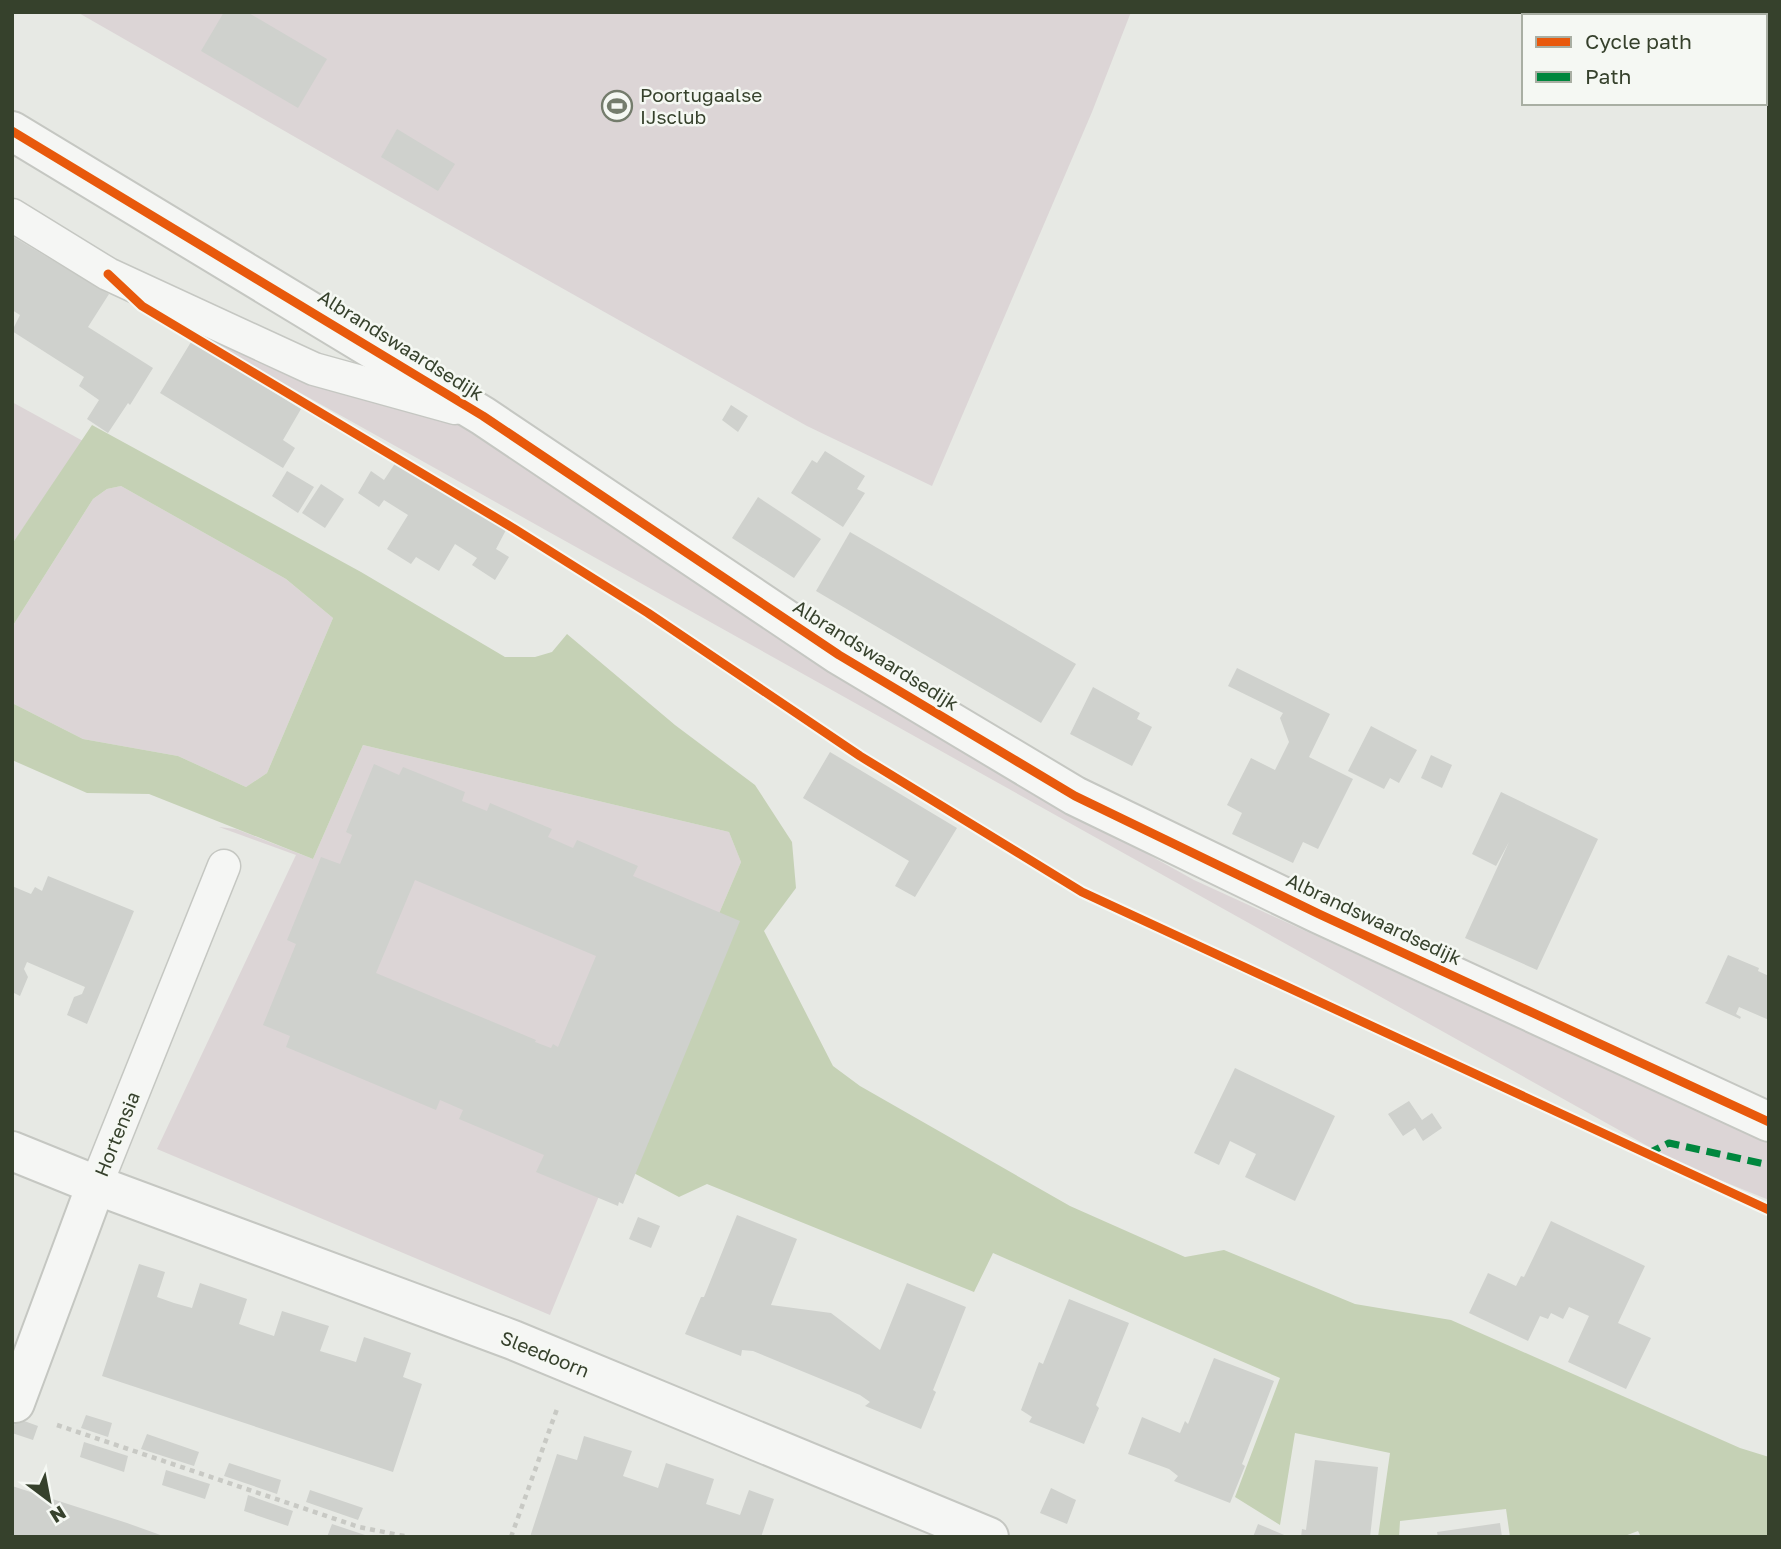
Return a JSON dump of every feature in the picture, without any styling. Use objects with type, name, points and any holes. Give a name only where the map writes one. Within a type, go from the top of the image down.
[{"type":"street","name":"Albrandswaardsedijk","points":[[12,131],[483,416],[839,656],[1075,796],[1769,1122]]},
{"type":"street","name":"Sleedoorn","points":[[12,1151],[96,1185],[513,1340],[989,1537]]},
{"type":"street","name":"Hortensia","points":[[15,1403],[96,1185]]},
{"type":"lane","points":[[12,215],[108,274],[314,369],[483,416]]},
{"type":"lane","name":"Hortensia","points":[[96,1185],[224,866]]},
{"type":"path","points":[[511,1537],[572,1364]]},
{"type":"path","points":[[15,1403],[46,1421],[72,1430],[359,1527],[409,1537]]},
{"type":"shaded area","points":[[77,12],[1131,12],[1092,112],[932,486],[807,426]]},
{"type":"shaded area","points":[[144,302],[464,425],[926,731],[1194,880],[1769,1143],[1769,1200],[1678,1163],[238,358]]},
{"type":"shaded area","points":[[12,402],[83,441],[12,544]]},
{"type":"shaded area","points":[[92,425],[361,572],[505,657],[535,657],[552,652],[567,634],[675,725],[755,785],[792,842],[796,888],[764,931],[833,1066],[860,1086],[1070,1206],[1185,1257],[1224,1250],[1355,1304],[1451,1320],[1740,1448],[1769,1457],[1769,1537],[1641,1537],[1638,1531],[1622,1537],[1510,1537],[1506,1509],[1400,1521],[1399,1537],[1378,1537],[1390,1453],[1295,1433],[1280,1525],[1235,1497],[1280,1378],[993,1253],[974,1292],[707,1184],[679,1197],[613,1162],[741,862],[729,832],[363,745],[313,859],[149,794],[87,793],[12,760],[12,703],[83,739],[178,756],[246,787],[267,773],[333,618],[286,579],[121,486],[107,489],[93,499],[12,627],[12,544]]},
{"type":"shaded area","points":[[121,486],[286,579],[333,618],[267,773],[246,787],[178,756],[83,739],[12,703],[12,627],[93,499],[107,489]]},
{"type":"shaded area","points":[[363,745],[729,832],[741,862],[550,1315],[157,1149],[296,855],[219,827],[236,829],[313,859]]},
{"type":"building","points":[[224,12],[247,12],[327,59],[298,108],[201,51]]},
{"type":"building","points":[[397,129],[455,164],[438,191],[381,157]]},
{"type":"building","points":[[12,236],[109,294],[88,327],[153,368],[130,405],[128,403],[108,433],[87,419],[99,400],[79,386],[84,377],[12,331],[20,315],[12,310]]},
{"type":"building","points":[[191,342],[301,409],[283,440],[295,448],[283,468],[160,393]]},
{"type":"building","points":[[731,405],[748,416],[738,432],[722,420]]},
{"type":"building","points":[[825,451],[865,476],[857,489],[865,493],[843,527],[791,493],[812,460],[817,463]]},
{"type":"building","points":[[396,462],[506,530],[496,549],[509,557],[495,580],[472,565],[477,558],[455,544],[439,571],[416,557],[411,564],[387,549],[408,515],[384,500],[379,507],[358,493],[371,471],[384,480]]},
{"type":"building","points":[[287,471],[314,487],[298,513],[272,496]]},
{"type":"building","points":[[321,484],[344,499],[325,528],[302,513]]},
{"type":"building","points":[[758,497],[821,539],[794,578],[732,538]]},
{"type":"building","points":[[850,532],[1076,664],[1041,723],[816,591]]},
{"type":"building","points":[[1237,668],[1330,714],[1309,757],[1353,779],[1318,849],[1303,842],[1293,863],[1232,834],[1242,813],[1227,805],[1251,758],[1275,770],[1289,742],[1280,718],[1283,713],[1228,686]]},
{"type":"building","points":[[1093,687],[1140,713],[1137,719],[1152,727],[1132,766],[1070,734]]},
{"type":"building","points":[[1371,726],[1417,750],[1399,783],[1390,778],[1384,789],[1348,771]]},
{"type":"building","points":[[830,752],[957,828],[915,897],[895,886],[909,861],[803,798]]},
{"type":"building","points":[[1431,755],[1452,765],[1442,788],[1421,778]]},
{"type":"building","points":[[374,764],[399,775],[403,767],[465,792],[462,801],[487,811],[490,803],[552,829],[548,837],[573,848],[577,840],[638,866],[633,876],[740,921],[623,1204],[619,1202],[618,1206],[536,1172],[544,1155],[459,1119],[463,1110],[440,1100],[436,1110],[286,1047],[290,1036],[263,1025],[296,944],[287,940],[321,857],[340,864],[352,835],[346,832]],"holes":[[[415,880],[596,956],[558,1047],[553,1044],[551,1048],[376,973]]]},
{"type":"building","points":[[1501,792],[1598,839],[1537,970],[1465,938],[1509,842],[1496,866],[1472,854]]},
{"type":"building","points":[[48,876],[134,911],[87,1024],[67,1015],[74,997],[82,994],[85,987],[27,962],[24,969],[28,977],[20,996],[12,992],[12,886],[31,894],[35,887],[42,891]]},
{"type":"building","points":[[1728,955],[1759,968],[1758,971],[1769,976],[1769,1020],[1739,1007],[1736,1014],[1740,1019],[1705,1003]]},
{"type":"building","points":[[1235,1068],[1335,1116],[1295,1201],[1245,1177],[1256,1154],[1230,1141],[1219,1165],[1194,1153]]},
{"type":"building","points":[[1409,1101],[1422,1120],[1432,1113],[1442,1128],[1423,1141],[1415,1128],[1403,1136],[1388,1114]]},
{"type":"building","points":[[737,1215],[797,1239],[771,1305],[831,1313],[880,1350],[907,1283],[966,1307],[933,1390],[936,1392],[921,1429],[865,1406],[870,1402],[860,1395],[753,1351],[742,1350],[741,1356],[685,1334],[701,1297],[704,1297]]},
{"type":"building","points":[[638,1217],[660,1226],[651,1248],[629,1239]]},
{"type":"building","points":[[1551,1221],[1645,1266],[1618,1323],[1651,1338],[1626,1389],[1568,1362],[1589,1316],[1569,1307],[1563,1319],[1551,1313],[1548,1319],[1540,1316],[1528,1341],[1469,1313],[1488,1273],[1516,1286],[1521,1276],[1524,1277]]},
{"type":"building","points":[[139,1264],[165,1272],[157,1297],[192,1308],[200,1283],[247,1299],[239,1324],[274,1336],[282,1311],[329,1326],[320,1351],[356,1362],[364,1337],[411,1353],[403,1377],[422,1384],[393,1472],[102,1376]]},
{"type":"building","points":[[1069,1299],[1129,1323],[1096,1405],[1099,1408],[1084,1444],[1029,1422],[1032,1417],[1021,1410],[1039,1362],[1043,1364]]},
{"type":"building","points":[[1214,1358],[1274,1381],[1230,1503],[1174,1481],[1178,1476],[1169,1469],[1128,1454],[1142,1417],[1180,1433],[1185,1421],[1188,1424]]},
{"type":"building","points":[[86,1415],[112,1423],[108,1437],[81,1428]]},
{"type":"building","points":[[16,1418],[38,1426],[33,1440],[12,1433]]},
{"type":"building","points":[[147,1434],[199,1452],[194,1466],[141,1449]]},
{"type":"building","points":[[584,1436],[632,1451],[623,1476],[658,1488],[666,1463],[714,1479],[706,1504],[740,1515],[749,1490],[774,1499],[761,1537],[530,1537],[557,1454],[577,1460]]},
{"type":"building","points":[[84,1442],[128,1456],[124,1472],[80,1457]]},
{"type":"building","points":[[1315,1460],[1378,1467],[1370,1537],[1301,1537],[1302,1529],[1306,1530]]},
{"type":"building","points":[[229,1463],[281,1480],[277,1494],[224,1476]]},
{"type":"building","points":[[166,1470],[210,1484],[205,1499],[162,1485]]},
{"type":"building","points":[[12,1486],[127,1523],[166,1537],[12,1537]]},
{"type":"building","points":[[1051,1488],[1076,1500],[1067,1524],[1040,1513]]},
{"type":"building","points":[[310,1490],[363,1508],[358,1520],[306,1502]]},
{"type":"building","points":[[248,1495],[293,1511],[288,1526],[244,1511]]},
{"type":"building","points":[[1500,1523],[1502,1537],[1438,1537],[1437,1532]]},
{"type":"building","points":[[332,1524],[368,1536],[368,1537],[327,1537]]},
{"type":"building","points":[[1258,1524],[1289,1537],[1253,1537]]},
{"type":"marked path","points":[[1647,1154],[1669,1143],[1769,1165]]},
{"type":"cycle path","points":[[12,131],[483,416],[839,655],[1075,796],[1319,914],[1769,1122]]},
{"type":"cycle path","points":[[108,274],[142,306],[513,528],[648,613],[860,756],[1082,892],[1769,1210]]},
{"type":"place","name":"Poortugaalse IJsclub","points":[[617,106]]}]
